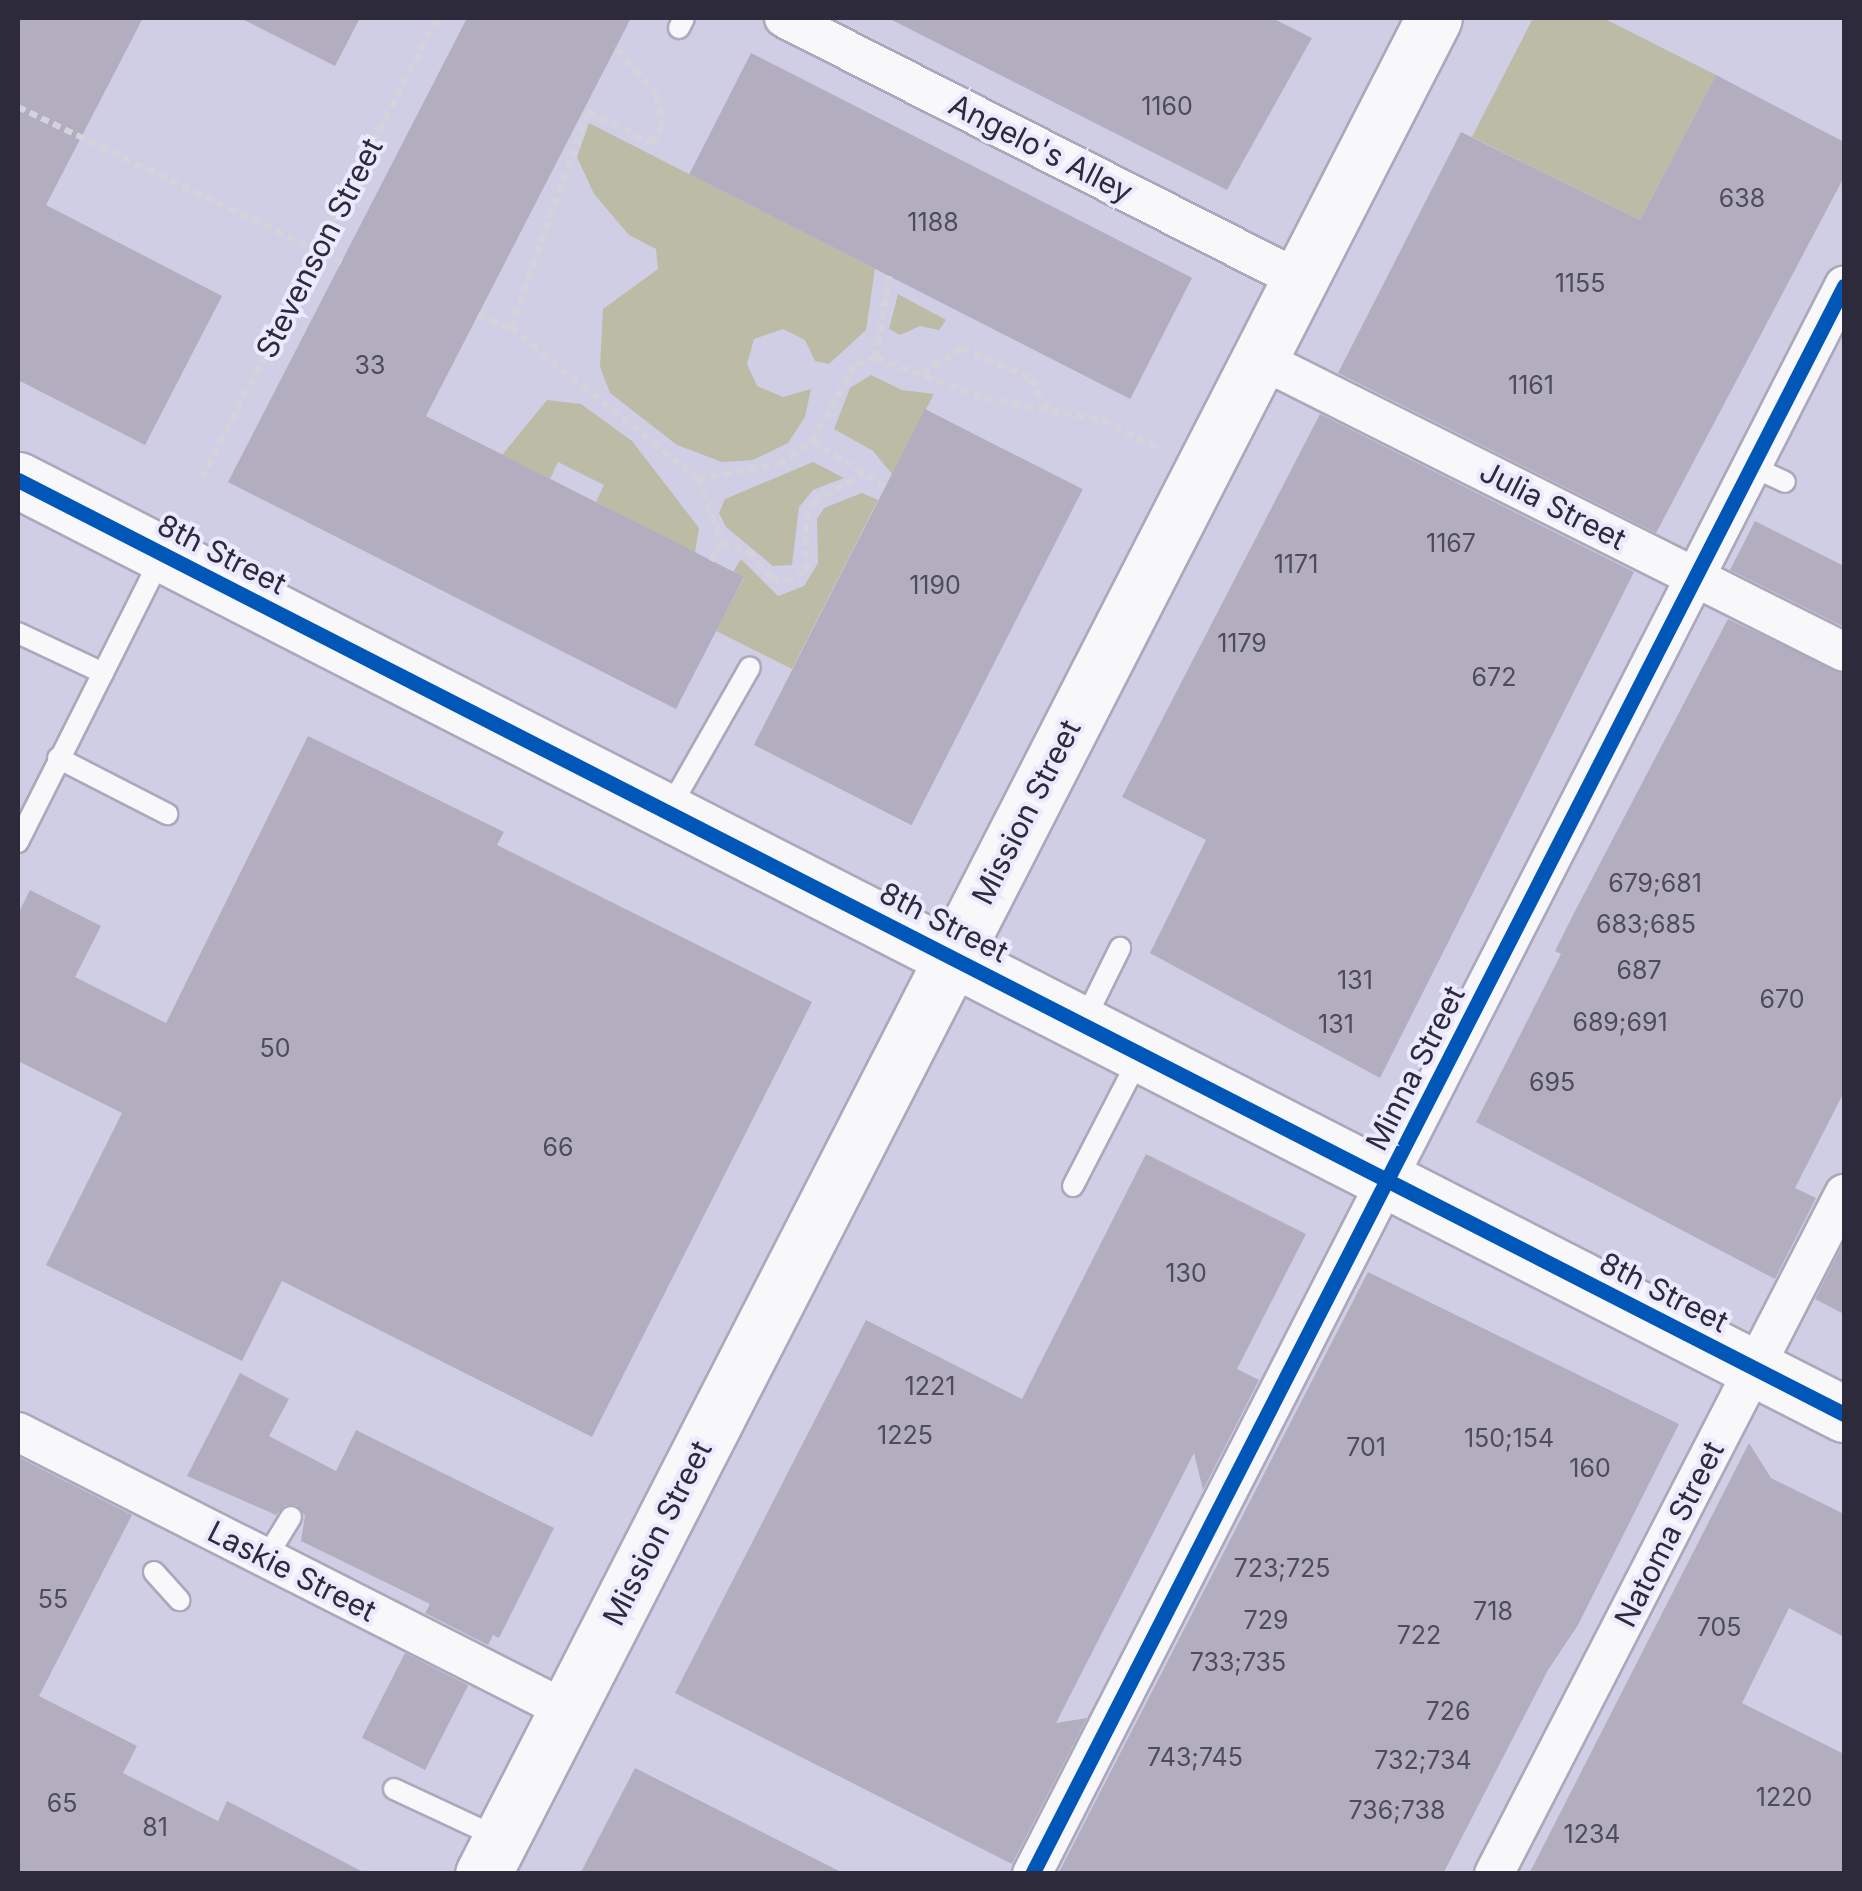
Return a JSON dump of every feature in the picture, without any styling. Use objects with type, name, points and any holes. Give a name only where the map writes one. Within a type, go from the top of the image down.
[{"type":"main road","name":"Mission Street","points":[[492,1856],[1434,18]]},
{"type":"main road","name":"8th Street","points":[[18,480],[1844,1414]]},
{"type":"street","name":"Angelo's Alley","points":[[784,18],[1298,279]]},
{"type":"street","name":"Minna Street","points":[[1032,1874],[1696,578],[1768,474],[1844,286]]},
{"type":"street","name":"Julia Street","points":[[1260,359],[1844,652]]},
{"type":"street","name":"Natoma Street","points":[[1494,1874],[1844,1194]]},
{"type":"street","name":"Laskie Street","points":[[18,1432],[566,1710]]},
{"type":"lane","points":[[18,842],[163,554]]},
{"type":"lane","points":[[18,633],[103,672]]},
{"type":"lane","points":[[668,811],[750,667]]},
{"type":"lane","points":[[58,758],[167,814]]},
{"type":"lane","points":[[1082,1024],[1120,948]]},
{"type":"lane","points":[[1074,1186],[1140,1054]]},
{"type":"lane","points":[[266,1558],[290,1517]]},
{"type":"lane","points":[[154,1572],[179,1600]]},
{"type":"lane","points":[[394,1789],[492,1856]]},
{"type":"path","points":[[510,328],[588,112],[652,144],[662,128],[656,95],[616,46]]},
{"type":"path","points":[[18,107],[342,262]]},
{"type":"path","points":[[876,358],[889,276]]},
{"type":"path","points":[[478,315],[510,328],[698,479],[722,542],[748,552],[771,578],[796,578],[806,572],[806,519],[814,502],[864,474]]},
{"type":"path","points":[[922,374],[962,348],[1031,379],[1051,413]]},
{"type":"path","points":[[698,479],[779,464],[812,441],[856,364],[876,358],[987,400],[1103,420],[1203,470]]},
{"type":"path","points":[[812,441],[885,487]]},
{"type":"path","points":[[712,561],[722,542]]},
{"type":"green space","points":[[1533,18],[1603,18],[1716,75],[1640,220],[1472,137]]},
{"type":"green space","points":[[589,123],[875,269],[866,330],[829,364],[815,361],[805,340],[783,329],[754,339],[747,364],[757,386],[783,397],[811,389],[805,417],[788,443],[753,460],[722,462],[677,445],[610,393],[600,367],[603,309],[658,269],[656,249],[629,235],[594,194],[577,157]]},
{"type":"green space","points":[[898,294],[946,320],[939,330],[920,326],[900,335],[889,329]]},
{"type":"green space","points":[[871,375],[902,390],[934,394],[892,474],[873,451],[834,429],[850,388]]},
{"type":"green space","points":[[547,400],[581,404],[632,441],[699,528],[695,553],[596,502],[604,485],[558,462],[550,479],[502,455]]},
{"type":"green space","points":[[813,462],[844,478],[813,490],[799,507],[792,565],[773,566],[726,527],[719,513],[725,499]]},
{"type":"green space","points":[[862,493],[878,500],[792,669],[716,631],[744,578],[733,572],[741,559],[778,596],[804,586],[818,563],[817,519],[824,508]]},
{"type":"building","points":[[18,18],[143,18],[46,205],[222,296],[145,445],[18,380]]},
{"type":"building","points":[[240,18],[360,18],[335,66]]},
{"type":"building","points":[[467,18],[631,18],[426,416],[744,577],[676,709],[228,482]]},
{"type":"building","points":[[888,18],[1272,18],[1312,38],[1227,190]]},
{"type":"building","points":[[751,53],[1192,278],[1130,399],[689,174]]},
{"type":"building","points":[[1716,75],[1844,142],[1844,177],[1656,533],[1338,373],[1461,132],[1640,220]]},
{"type":"building","points":[[925,409],[1083,489],[912,825],[754,745]]},
{"type":"building","points":[[1320,414],[1634,572],[1380,1078],[1150,953],[1206,840],[1122,797]]},
{"type":"building","points":[[1755,521],[1844,566],[1844,627],[1730,570]]},
{"type":"building","points":[[1728,619],[1844,674],[1844,1092],[1795,1188],[1816,1198],[1775,1279],[1476,1122],[1561,954],[1555,951],[1574,913]]},
{"type":"building","points":[[308,736],[504,832],[497,845],[812,1002],[592,1437],[282,1281],[242,1361],[46,1265],[122,1113],[18,1061],[18,914],[30,890],[101,926],[75,977],[166,1023]]},
{"type":"building","points":[[1146,1154],[1306,1234],[1237,1369],[1259,1380],[1203,1490],[1194,1453],[1056,1723],[1087,1718],[1012,1864],[675,1693],[866,1320],[1022,1399]]},
{"type":"building","points":[[1844,1242],[1844,1314],[1815,1299]]},
{"type":"building","points":[[1368,1272],[1679,1424],[1578,1625],[1548,1670],[1443,1874],[1058,1874]]},
{"type":"building","points":[[240,1373],[289,1399],[269,1436],[336,1471],[356,1430],[554,1528],[499,1638],[493,1635],[488,1645],[425,1613],[430,1604],[301,1541],[305,1516],[297,1505],[285,1505],[276,1515],[187,1476]]},
{"type":"building","points":[[1749,1443],[1771,1478],[1844,1514],[1844,1637],[1789,1608],[1742,1703],[1844,1754],[1844,1874],[1529,1874]]},
{"type":"building","points":[[18,1457],[132,1515],[39,1696],[137,1746],[123,1773],[218,1821],[227,1801],[367,1874],[18,1874]]},
{"type":"building","points":[[405,1653],[468,1685],[425,1770],[362,1738]]},
{"type":"building","points":[[635,1768],[845,1874],[580,1874]]},
{"type":"cycle path","points":[[1032,1874],[1844,286]]},
{"type":"cycle path","points":[[18,480],[1844,1414]]}]
